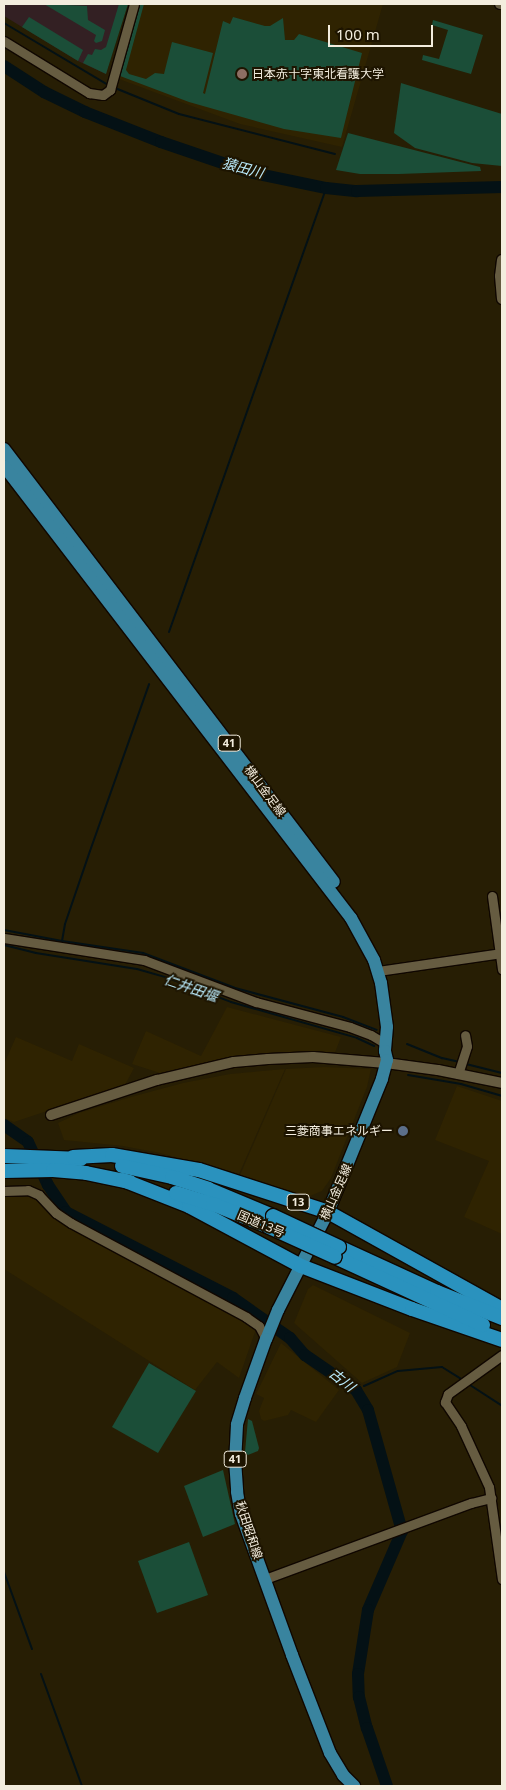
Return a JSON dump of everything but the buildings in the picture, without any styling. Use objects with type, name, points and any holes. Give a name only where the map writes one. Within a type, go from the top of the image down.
[{"type":"highway","name":"13","points":[[73,1157],[112,1155],[199,1170],[328,1212],[502,1309]]},
{"type":"highway","name":"国道13号","points":[[4,1156],[73,1157],[112,1163],[208,1189],[271,1222],[337,1252],[502,1333]]},
{"type":"highway","name":"国道13号","points":[[4,1171],[52,1170],[123,1180],[271,1222]]},
{"type":"highway","name":"13","points":[[123,1180],[189,1206],[300,1266],[412,1309],[502,1340]]},
{"type":"highway","name":"国道13号","points":[[337,1252],[502,1318]]},
{"type":"main road","name":"横山金足線","points":[[4,449],[350,903],[375,942],[382,970],[392,996],[395,1023],[393,1053],[386,1061]]},
{"type":"main road","name":"横山金足線","points":[[4,466],[351,918],[382,970],[386,1010],[386,1061],[374,1102],[328,1212],[300,1266]]},
{"type":"main road","name":"秋田昭和線","points":[[300,1266],[266,1339],[240,1416],[234,1460],[237,1492],[242,1514],[265,1579],[330,1753],[344,1775],[354,1786]]},
{"type":"street","points":[[4,41],[89,93],[103,95],[111,86],[134,4]]},
{"type":"street","points":[[502,260],[500,276],[502,299]]},
{"type":"street","points":[[492,896],[502,969]]},
{"type":"street","points":[[4,938],[144,960],[256,1002],[350,1027],[371,1035],[386,1044]]},
{"type":"street","points":[[382,970],[501,953]]},
{"type":"street","points":[[461,1067],[467,1046],[465,1035]]},
{"type":"street","points":[[51,1115],[157,1080],[234,1062],[313,1057],[386,1061],[461,1067],[502,1083]]},
{"type":"street","points":[[4,1190],[28,1190],[39,1195],[56,1212],[71,1223],[246,1317],[259,1326],[266,1339]]},
{"type":"street","points":[[502,1355],[448,1394],[445,1402],[462,1426],[489,1487],[502,1579]]},
{"type":"street","points":[[265,1579],[401,1528],[491,1498]]},
{"type":"shaded area","points":[[4,4],[124,4],[106,74],[78,61],[4,16]]},
{"type":"shaded area","name":"日本赤十字東北看護大学","points":[[137,4],[383,4],[342,147],[240,124],[119,79],[121,72],[119,70]]},
{"type":"shaded area","points":[[227,1007],[341,1037],[334,1055],[281,1055],[166,1075],[132,1064],[146,1031],[201,1056]]},
{"type":"shaded area","points":[[16,1037],[72,1061],[79,1044],[134,1068],[125,1085],[14,1122],[4,1118],[4,1064]]},
{"type":"shaded area","points":[[324,1067],[371,1069],[367,1087],[331,1178],[322,1191],[300,1200],[240,1175],[286,1069]]},
{"type":"shaded area","points":[[285,1069],[239,1174],[160,1153],[123,1146],[64,1140],[58,1123],[79,1113],[183,1083],[230,1074]]},
{"type":"shaded area","points":[[457,1086],[502,1101],[502,1234],[464,1217],[489,1161],[435,1140]]},
{"type":"shaded area","points":[[4,1192],[36,1195],[54,1214],[226,1309],[256,1329],[239,1378],[217,1362],[195,1390],[4,1269]]},
{"type":"shaded area","points":[[313,1285],[410,1333],[397,1367],[362,1383],[294,1323],[308,1289]]},
{"type":"shaded area","points":[[281,1343],[339,1390],[316,1422],[291,1410],[288,1415],[264,1421],[261,1419],[259,1411],[264,1398],[256,1394]]},
{"type":"green space","points":[[44,4],[87,6],[88,20],[105,30],[102,41],[96,43],[94,41],[96,35]]},
{"type":"green space","points":[[119,4],[128,4],[106,74],[83,63],[88,54],[92,55],[95,49],[101,50],[106,47]]},
{"type":"green space","points":[[137,4],[144,4],[126,70],[129,74],[146,79],[155,73],[164,74],[172,42],[213,53],[203,93],[205,94],[223,21],[230,24],[233,17],[265,26],[270,26],[283,18],[285,40],[294,40],[299,34],[362,53],[341,138],[284,129],[189,102],[120,76],[119,70]]},
{"type":"green space","points":[[29,17],[83,50],[78,61],[22,27]]},
{"type":"green space","points":[[433,20],[483,35],[471,74],[422,60],[423,55],[439,59],[448,30],[432,25]]},
{"type":"green space","points":[[401,83],[502,114],[502,166],[472,163],[415,148],[394,133]]},
{"type":"green space","points":[[348,133],[480,167],[481,171],[360,174],[336,170]]},
{"type":"green space","points":[[149,1363],[196,1391],[158,1453],[112,1427]]},
{"type":"green space","points":[[248,1419],[252,1421],[259,1448],[258,1451],[248,1455],[245,1452]]},
{"type":"green space","points":[[223,1470],[235,1524],[203,1537],[184,1486]]},
{"type":"green space","points":[[189,1542],[208,1595],[157,1613],[138,1561]]},
{"type":"waterway","points":[[4,23],[108,85]]},
{"type":"waterway","name":"猿田川","points":[[4,66],[44,92],[85,112],[161,142],[249,172],[326,188],[357,191],[502,187]]},
{"type":"waterway","points":[[115,88],[179,114],[335,154]]},
{"type":"waterway","points":[[169,632],[326,188]]},
{"type":"waterway","points":[[62,941],[65,924],[149,684]]},
{"type":"waterway","points":[[4,930],[143,953],[235,988],[343,1017],[377,1030]]},
{"type":"waterway","name":"仁井田堰","points":[[4,945],[36,953],[137,969],[171,979],[231,1002],[357,1038],[374,1046]]},
{"type":"waterway","points":[[407,1044],[442,1058],[459,1062]]},
{"type":"waterway","points":[[466,1064],[502,1073]]},
{"type":"waterway","points":[[408,1075],[461,1084],[502,1096]]},
{"type":"waterway","name":"古川","points":[[4,1125],[28,1142],[48,1185],[66,1212],[233,1298],[290,1338],[305,1355],[356,1390],[368,1410],[402,1531],[368,1610],[358,1674],[359,1697],[367,1728],[387,1786]]},
{"type":"waterway","points":[[364,1386],[398,1371],[442,1367],[461,1379]]},
{"type":"waterway","points":[[470,1385],[502,1406]]},
{"type":"waterway","points":[[4,1572],[32,1649]]},
{"type":"waterway","points":[[41,1674],[82,1786]]},
{"type":"place","name":"日本赤十字東北看護大学","points":[[242,74]]},
{"type":"place","name":"三菱商事エネルギー","points":[[403,1131]]}]
